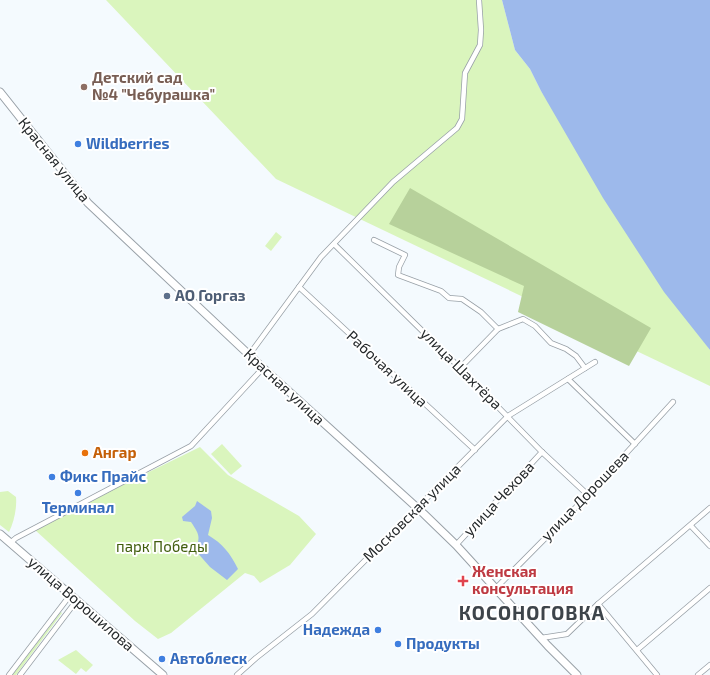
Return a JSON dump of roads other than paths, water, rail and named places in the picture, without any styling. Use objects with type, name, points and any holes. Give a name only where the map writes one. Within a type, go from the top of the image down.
[{"type":"street","points":[[250,355],[321,257],[393,182],[457,128],[462,119],[465,73],[476,52],[480,38],[479,0]]},
{"type":"street","name":"Красная улица","points":[[0,92],[88,203],[263,368],[417,507],[456,545],[540,638],[577,675]]},
{"type":"street","points":[[374,240],[405,255],[398,274],[441,291],[450,298],[462,299],[481,312],[498,329]]},
{"type":"street","name":"улица Шахтёра","points":[[334,244],[460,368],[542,452],[588,495]]},
{"type":"street","name":"Рабочая улица","points":[[299,287],[475,450]]},
{"type":"street","points":[[460,368],[498,329],[523,319],[535,326],[551,343],[566,349],[576,356],[586,368]]},
{"type":"street","name":"Московская улица","points":[[237,675],[312,614],[508,416],[596,362]]},
{"type":"street","points":[[10,543],[41,524],[191,446],[263,368]]},
{"type":"street","points":[[568,379],[636,444]]},
{"type":"street","name":"улица Дорошева","points":[[496,588],[588,495],[673,402]]},
{"type":"street","name":"улица Чехова","points":[[456,545],[542,452]]},
{"type":"street","points":[[540,638],[565,635],[598,604],[691,526],[710,508]]},
{"type":"street","points":[[691,526],[710,546]]},
{"type":"street","name":"улица Ворошилова","points":[[0,534],[163,675]]},
{"type":"street","points":[[637,650],[710,588]]},
{"type":"street","points":[[9,675],[71,594]]},
{"type":"street","points":[[20,675],[77,600]]},
{"type":"street","points":[[598,604],[657,675]]},
{"type":"street","points":[[698,675],[710,665]]},
{"type":"water","points":[[502,0],[710,0],[710,350],[664,292],[603,198],[541,91],[530,69],[515,50]]},
{"type":"water","points":[[197,501],[211,511],[212,518],[208,535],[226,549],[238,569],[227,580],[210,567],[195,550],[198,542],[197,533],[191,522],[183,521],[182,517],[195,506]]},
{"type":"place","name":"Детский сад №4 \"Чебурашка\"","points":[[84,87]]},
{"type":"place","name":"Wildberries","points":[[78,144]]},
{"type":"place","name":"АО Горгаз","points":[[167,296]]},
{"type":"place","name":"Ангар","points":[[85,453]]},
{"type":"place","name":"Фикс Прайс","points":[[52,477]]},
{"type":"place","name":"Терминал","points":[[78,493]]},
{"type":"place","name":"Женская консультация","points":[[463,581]]},
{"type":"place","name":"Надежда","points":[[378,630]]},
{"type":"place","name":"Продукты","points":[[398,644]]},
{"type":"place","name":"Автоблеск","points":[[162,659]]},
{"type":"district","name":"КОСОНОГОВКА","points":[[532,613]]},
{"type":"park label","name":"парк Победы","points":[[162,547]]}]
